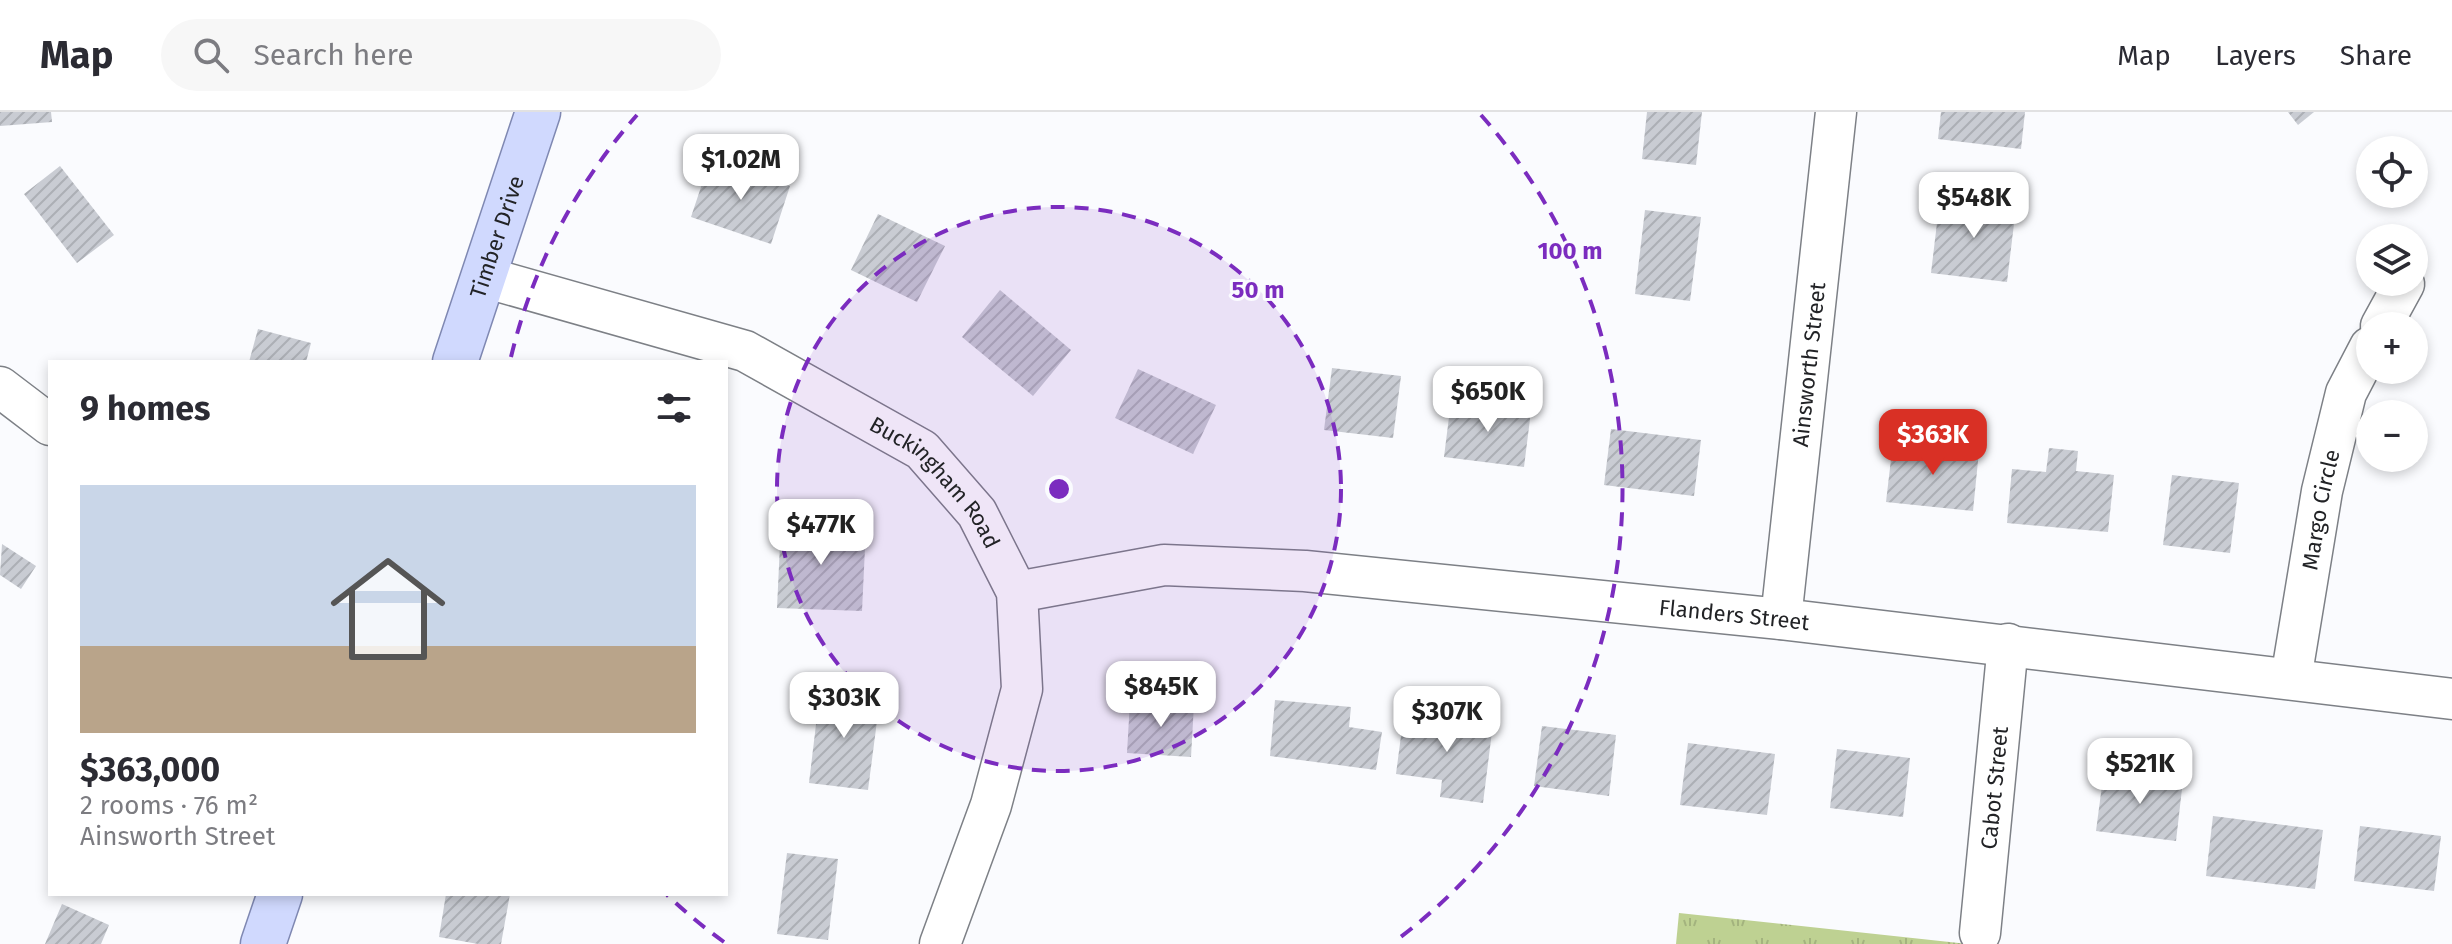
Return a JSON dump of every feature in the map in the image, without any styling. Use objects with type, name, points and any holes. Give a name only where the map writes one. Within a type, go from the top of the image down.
[{"type":"main road","name":"Timber Drive","points":[[456,360],[538,112]]},
{"type":"main road","points":[[263,944],[279,896]]},
{"type":"street","name":"Ainsworth Street","points":[[1781,619],[1836,112]]},
{"type":"street","name":"Buckingham Road","points":[[484,277],[745,351],[922,450],[977,513],[1017,592],[1022,689],[991,805],[940,944]]},
{"type":"street","name":"Margo Circle","points":[[2291,679],[2322,491],[2346,393],[2356,374]]},
{"type":"street","points":[[0,387],[48,423]]},
{"type":"street","name":"Flanders Street","points":[[1017,592],[1164,565],[1305,571],[2008,644],[2452,699]]},
{"type":"street","name":"Cabot Street","points":[[1980,933],[2008,644]]},
{"type":"green space","points":[[1679,913],[1968,944],[1676,944]]},
{"type":"building","points":[[0,112],[51,112],[52,122],[0,126]]},
{"type":"building","points":[[1647,112],[1702,112],[1696,165],[1642,159]]},
{"type":"building","points":[[1941,112],[2025,112],[2021,149],[1938,139]]},
{"type":"building","points":[[2288,112],[2314,112],[2298,125]]},
{"type":"building","points":[[710,160],[790,186],[771,244],[691,217]]},
{"type":"building","points":[[60,166],[114,235],[77,263],[24,194]]},
{"type":"building","points":[[1940,198],[2016,207],[2007,282],[1931,273]]},
{"type":"building","points":[[1645,210],[1701,217],[1690,301],[1635,294]]},
{"type":"building","points":[[878,214],[945,246],[917,302],[851,270]]},
{"type":"building","points":[[1000,290],[1071,350],[1033,396],[962,337]]},
{"type":"building","points":[[258,329],[311,343],[307,360],[250,360]]},
{"type":"building","points":[[1332,368],[1401,376],[1393,438],[1324,430]]},
{"type":"building","points":[[1138,369],[1216,405],[1193,454],[1115,418]]},
{"type":"building","points":[[1451,401],[1531,411],[1524,467],[1444,457]]},
{"type":"building","points":[[1611,429],[1701,440],[1694,496],[1604,485]]},
{"type":"building","points":[[1893,442],[1979,451],[1973,511],[1886,502]]},
{"type":"building","points":[[2049,448],[2078,451],[2076,471],[2114,475],[2108,532],[2007,523],[2012,469],[2046,472]]},
{"type":"building","points":[[2172,475],[2239,483],[2230,553],[2163,545]]},
{"type":"building","points":[[781,523],[866,527],[862,611],[777,608]]},
{"type":"building","points":[[2,544],[36,566],[21,589],[0,575]]},
{"type":"building","points":[[820,691],[880,698],[868,790],[809,783]]},
{"type":"building","points":[[1275,700],[1351,707],[1349,727],[1382,732],[1376,770],[1270,756]]},
{"type":"building","points":[[1130,701],[1194,704],[1191,757],[1127,753]]},
{"type":"building","points":[[1404,713],[1493,724],[1483,803],[1440,797],[1442,780],[1396,774]]},
{"type":"building","points":[[1542,726],[1616,735],[1609,796],[1534,786]]},
{"type":"building","points":[[1688,743],[1775,754],[1767,815],[1680,805]]},
{"type":"building","points":[[1837,749],[1910,758],[1903,817],[1830,808]]},
{"type":"building","points":[[2104,770],[2183,780],[2176,841],[2096,831]]},
{"type":"building","points":[[2213,816],[2323,830],[2315,889],[2206,876]]},
{"type":"building","points":[[2360,826],[2441,836],[2434,891],[2354,881]]},
{"type":"building","points":[[787,853],[838,859],[828,940],[777,934]]},
{"type":"building","points":[[446,896],[510,896],[501,944],[478,944],[439,937]]},
{"type":"building","points":[[62,904],[109,925],[101,944],[45,944]]}]
